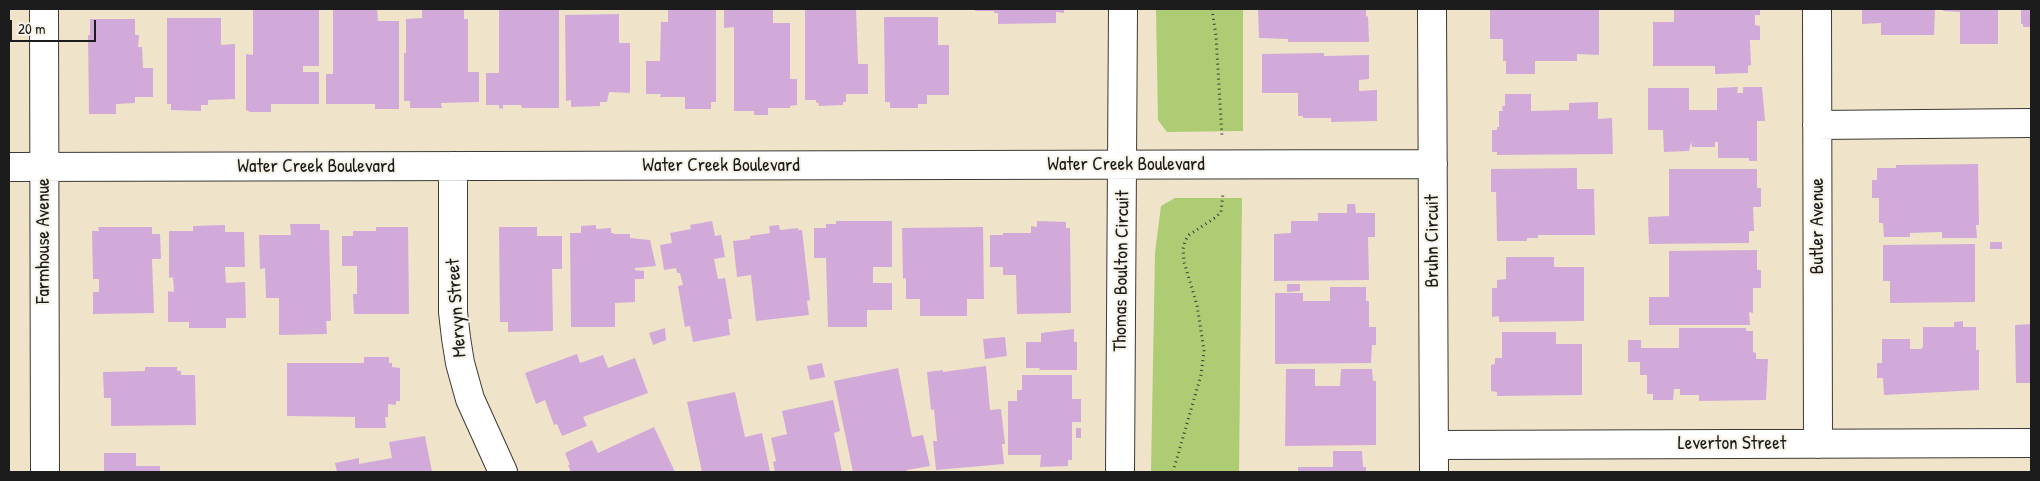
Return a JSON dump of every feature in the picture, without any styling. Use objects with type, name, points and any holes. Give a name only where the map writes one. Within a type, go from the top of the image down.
[{"type":"street","name":"Farmhouse Avenue","points":[[44,9],[45,472]]},
{"type":"street","name":"Thomas Boulton Circuit","points":[[1120,472],[1124,9]]},
{"type":"street","name":"Bruhn Circuit","points":[[1432,9],[1434,472]]},
{"type":"street","name":"Butler Avenue","points":[[1817,9],[1818,444]]},
{"type":"street","points":[[1817,124],[2031,123]]},
{"type":"street","name":"Water Creek Boulevard","points":[[9,167],[1433,164]]},
{"type":"street","name":"Mervyn Street","points":[[453,166],[454,312],[460,363],[470,399],[503,472]]},
{"type":"street","name":"Leverton Street","points":[[1434,445],[2031,443]]},
{"type":"path","points":[[1212,9],[1218,52],[1222,139]]},
{"type":"path","points":[[1172,472],[1200,375],[1204,351],[1197,305],[1184,262],[1184,241],[1189,235],[1221,212],[1223,187]]},
{"type":"green space","points":[[1156,9],[1243,9],[1243,131],[1167,132],[1158,120]]},
{"type":"green space","points":[[1175,198],[1242,198],[1239,472],[1151,472],[1155,253],[1161,206]]},
{"type":"building","points":[[253,9],[319,9],[319,66],[303,66],[303,72],[319,72],[319,104],[271,104],[271,112],[250,112],[246,110],[246,54],[253,55]]},
{"type":"building","points":[[333,9],[377,9],[378,21],[399,21],[399,109],[375,109],[375,104],[326,104],[326,74],[333,74]]},
{"type":"building","points":[[422,9],[464,9],[464,19],[468,19],[468,72],[479,72],[479,102],[441,103],[442,108],[410,108],[410,101],[404,101],[406,19],[422,18]]},
{"type":"building","points":[[499,9],[559,9],[559,108],[522,108],[521,105],[503,105],[503,109],[499,108],[499,105],[486,105],[486,73],[499,73]]},
{"type":"building","points":[[668,9],[716,9],[716,102],[711,102],[711,109],[685,109],[685,97],[660,97],[661,94],[646,94],[646,61],[660,61],[661,22],[668,22]]},
{"type":"building","points":[[724,9],[773,9],[773,23],[790,23],[790,79],[797,79],[797,105],[790,106],[790,108],[768,108],[768,115],[754,115],[754,111],[734,111],[734,27],[724,28]]},
{"type":"building","points":[[805,9],[856,9],[858,64],[868,64],[868,94],[846,94],[846,102],[843,102],[843,105],[819,106],[816,100],[805,100]]},
{"type":"building","points":[[975,9],[1064,9],[1064,13],[1056,12],[1056,23],[998,24],[998,13],[994,13],[994,11],[975,11]]},
{"type":"building","points":[[1258,9],[1366,9],[1369,42],[1288,42],[1288,39],[1259,38]]},
{"type":"building","points":[[1490,9],[1599,9],[1599,55],[1577,54],[1577,61],[1535,61],[1535,74],[1506,74],[1506,61],[1503,61],[1503,39],[1490,39]]},
{"type":"building","points":[[1674,9],[1760,9],[1760,15],[1755,15],[1755,25],[1760,26],[1760,40],[1750,40],[1751,65],[1748,66],[1748,73],[1715,74],[1715,66],[1653,66],[1653,22],[1674,22]]},
{"type":"building","points":[[1862,9],[1935,9],[1934,35],[1881,35],[1881,23],[1862,24]]},
{"type":"building","points":[[1943,9],[1998,9],[1998,44],[1960,44],[1960,12],[1943,11]]},
{"type":"building","points":[[2021,9],[2031,9],[2031,27],[2023,27],[2023,24],[2021,24]]},
{"type":"building","points":[[619,14],[619,43],[630,43],[630,93],[609,92],[607,102],[600,102],[600,106],[571,107],[571,100],[566,101],[565,15]]},
{"type":"building","points":[[884,17],[938,17],[938,45],[949,45],[949,95],[927,95],[927,104],[918,104],[918,108],[890,108],[890,102],[885,102]]},
{"type":"building","points":[[167,18],[221,18],[221,45],[235,44],[235,99],[208,100],[208,105],[201,105],[201,111],[171,110],[171,104],[167,104]]},
{"type":"building","points":[[90,19],[135,19],[135,35],[139,35],[138,47],[142,47],[143,68],[153,68],[153,97],[135,97],[135,103],[116,104],[116,114],[89,114],[88,35],[90,35]]},
{"type":"building","points":[[1324,53],[1324,56],[1369,55],[1369,79],[1359,80],[1359,91],[1377,90],[1377,121],[1331,122],[1331,118],[1303,118],[1303,116],[1298,116],[1298,93],[1262,93],[1262,54]]},
{"type":"building","points":[[1738,87],[1737,93],[1743,93],[1743,87],[1762,87],[1765,121],[1757,121],[1757,161],[1749,161],[1749,158],[1718,158],[1718,142],[1715,142],[1715,147],[1692,147],[1691,142],[1689,151],[1664,152],[1663,130],[1648,130],[1648,88],[1689,88],[1689,110],[1717,110],[1717,88]]},
{"type":"building","points":[[1505,94],[1531,94],[1531,111],[1569,110],[1569,103],[1598,102],[1598,119],[1612,118],[1613,154],[1497,155],[1497,152],[1492,152],[1492,130],[1497,130],[1497,127],[1499,127],[1499,111],[1503,111],[1502,106],[1505,106]]},
{"type":"building","points":[[1978,164],[1979,225],[1976,225],[1977,238],[1942,238],[1942,232],[1910,233],[1910,237],[1884,237],[1883,223],[1879,223],[1879,198],[1872,198],[1872,180],[1877,180],[1877,168],[1896,168],[1896,165]]},
{"type":"building","points":[[1577,168],[1577,189],[1594,189],[1595,235],[1538,235],[1538,238],[1527,238],[1527,241],[1497,241],[1496,192],[1491,192],[1491,169]]},
{"type":"building","points":[[1669,169],[1757,169],[1757,188],[1761,188],[1761,207],[1753,207],[1754,231],[1749,231],[1749,243],[1649,244],[1648,217],[1669,216]]},
{"type":"building","points":[[1347,204],[1355,204],[1356,213],[1375,213],[1375,237],[1368,237],[1369,280],[1274,281],[1274,234],[1291,233],[1291,221],[1318,221],[1318,213],[1347,213]]},
{"type":"building","points":[[712,221],[715,236],[721,235],[725,257],[714,259],[718,279],[725,278],[732,319],[728,319],[730,335],[693,342],[690,326],[685,327],[678,286],[683,285],[680,273],[677,273],[676,268],[664,270],[660,245],[672,243],[670,233],[691,229],[690,225]]},
{"type":"building","points":[[836,221],[892,221],[892,267],[873,267],[873,283],[892,283],[892,310],[867,310],[867,327],[828,327],[826,258],[814,258],[814,228],[826,228],[826,224],[836,224]]},
{"type":"building","points":[[1037,221],[1066,222],[1066,228],[1070,228],[1071,313],[1017,314],[1016,275],[1003,275],[1003,267],[990,267],[990,235],[1031,233],[1031,226],[1037,227]]},
{"type":"building","points":[[290,224],[320,224],[320,230],[329,230],[331,321],[326,321],[327,334],[279,335],[279,298],[266,298],[265,268],[260,269],[259,235],[291,235]]},
{"type":"building","points":[[225,225],[225,232],[244,232],[245,267],[225,267],[226,283],[245,282],[246,318],[226,318],[226,328],[189,328],[189,322],[168,322],[168,291],[174,292],[173,277],[169,278],[169,231],[193,231],[193,226]]},
{"type":"building","points":[[596,225],[596,229],[611,228],[611,233],[614,234],[630,234],[630,238],[650,240],[656,266],[635,268],[635,270],[644,271],[644,279],[635,279],[635,302],[615,303],[615,327],[571,327],[570,233],[581,233],[581,226]]},
{"type":"building","points":[[779,225],[780,230],[798,228],[798,230],[802,230],[810,300],[807,301],[809,315],[756,321],[751,275],[737,277],[733,241],[750,239],[750,236],[770,233],[769,226]]},
{"type":"building","points":[[98,227],[152,227],[152,234],[160,234],[161,259],[152,259],[154,313],[93,314],[93,292],[99,292],[99,279],[93,279],[92,231],[99,231]]},
{"type":"building","points":[[376,227],[408,227],[409,314],[354,314],[353,294],[357,294],[357,266],[342,266],[342,236],[353,236],[353,231],[376,231]]},
{"type":"building","points":[[499,227],[537,227],[537,236],[562,236],[562,269],[552,269],[553,331],[508,332],[508,322],[500,322]]},
{"type":"building","points":[[983,227],[984,299],[967,299],[967,316],[920,316],[920,299],[906,299],[906,278],[903,279],[902,228]]},
{"type":"building","points":[[1990,242],[2002,242],[2002,249],[1990,249]]},
{"type":"building","points":[[1975,244],[1975,302],[1890,303],[1890,281],[1883,281],[1883,245]]},
{"type":"building","points":[[1757,250],[1757,270],[1761,270],[1761,288],[1753,288],[1753,313],[1749,312],[1750,325],[1649,325],[1649,297],[1669,297],[1669,251]]},
{"type":"building","points":[[1506,257],[1554,257],[1554,267],[1584,267],[1584,321],[1499,322],[1499,316],[1492,317],[1492,288],[1497,288],[1497,280],[1506,279]]},
{"type":"building","points":[[1287,284],[1300,284],[1300,291],[1287,292]]},
{"type":"building","points":[[1330,287],[1366,287],[1366,301],[1369,301],[1369,327],[1376,327],[1376,345],[1372,345],[1371,363],[1275,364],[1275,293],[1303,293],[1303,301],[1330,301]]},
{"type":"building","points":[[1963,321],[1963,327],[1976,327],[1976,350],[1979,350],[1979,390],[1884,395],[1883,378],[1877,378],[1877,363],[1882,363],[1882,339],[1910,339],[1910,349],[1921,349],[1923,347],[1923,327],[1954,327],[1954,322]]},
{"type":"building","points":[[2031,324],[2031,383],[2016,383],[2015,325]]},
{"type":"building","points":[[665,328],[666,340],[653,345],[649,333]]},
{"type":"building","points":[[1679,328],[1746,328],[1746,331],[1753,331],[1753,352],[1756,353],[1756,359],[1768,359],[1766,400],[1699,401],[1699,395],[1680,395],[1680,389],[1674,389],[1673,400],[1653,400],[1653,394],[1647,394],[1647,375],[1640,375],[1640,362],[1628,362],[1628,340],[1641,340],[1641,348],[1679,348]]},
{"type":"building","points":[[1074,329],[1074,342],[1077,342],[1077,370],[1026,368],[1026,342],[1041,342],[1041,333]]},
{"type":"building","points":[[1502,332],[1556,332],[1556,344],[1582,344],[1582,395],[1497,396],[1497,392],[1491,391],[1491,365],[1495,364],[1495,358],[1502,358]]},
{"type":"building","points":[[1005,337],[1007,356],[985,359],[983,339]]},
{"type":"building","points":[[577,354],[580,363],[603,355],[608,368],[635,358],[648,393],[583,417],[587,426],[562,436],[557,424],[554,425],[545,400],[536,404],[525,373]]},
{"type":"building","points":[[364,357],[389,357],[389,363],[392,363],[392,367],[400,368],[400,401],[396,401],[396,405],[388,404],[388,417],[385,417],[386,428],[355,428],[355,417],[287,416],[287,363],[364,363]]},
{"type":"building","points":[[822,363],[825,377],[810,380],[807,366]]},
{"type":"building","points":[[986,366],[990,410],[1001,409],[1005,444],[1002,444],[1004,464],[936,470],[933,441],[937,441],[934,409],[931,410],[927,372],[943,370],[943,372]]},
{"type":"building","points":[[145,367],[177,367],[177,371],[181,371],[181,375],[195,375],[196,425],[111,426],[111,398],[104,398],[103,372],[145,371]]},
{"type":"building","points":[[898,368],[912,437],[923,435],[930,466],[907,470],[907,472],[853,472],[834,381]]},
{"type":"building","points":[[1286,369],[1315,369],[1315,386],[1340,386],[1341,369],[1372,369],[1373,381],[1376,381],[1376,445],[1285,446]]},
{"type":"building","points":[[1022,375],[1072,375],[1072,399],[1081,399],[1081,422],[1072,422],[1072,460],[1068,460],[1068,466],[1040,467],[1041,455],[1008,455],[1008,401],[1017,401],[1017,390],[1022,390]]},
{"type":"building","points":[[735,392],[745,437],[762,433],[770,472],[702,472],[687,402]]},
{"type":"building","points":[[833,400],[840,431],[834,433],[842,472],[775,472],[773,462],[776,461],[771,438],[787,434],[782,411]]},
{"type":"building","points":[[654,427],[675,472],[571,472],[565,453],[592,440],[598,453]]},
{"type":"building","points":[[1076,428],[1081,428],[1081,438],[1076,438]]},
{"type":"building","points":[[425,436],[432,472],[337,472],[335,463],[359,458],[359,464],[392,458],[389,442]]},
{"type":"building","points":[[1333,451],[1362,451],[1363,467],[1366,467],[1366,472],[1298,472],[1298,467],[1333,467]]},
{"type":"building","points":[[104,453],[136,453],[136,466],[160,466],[160,472],[104,472]]}]
